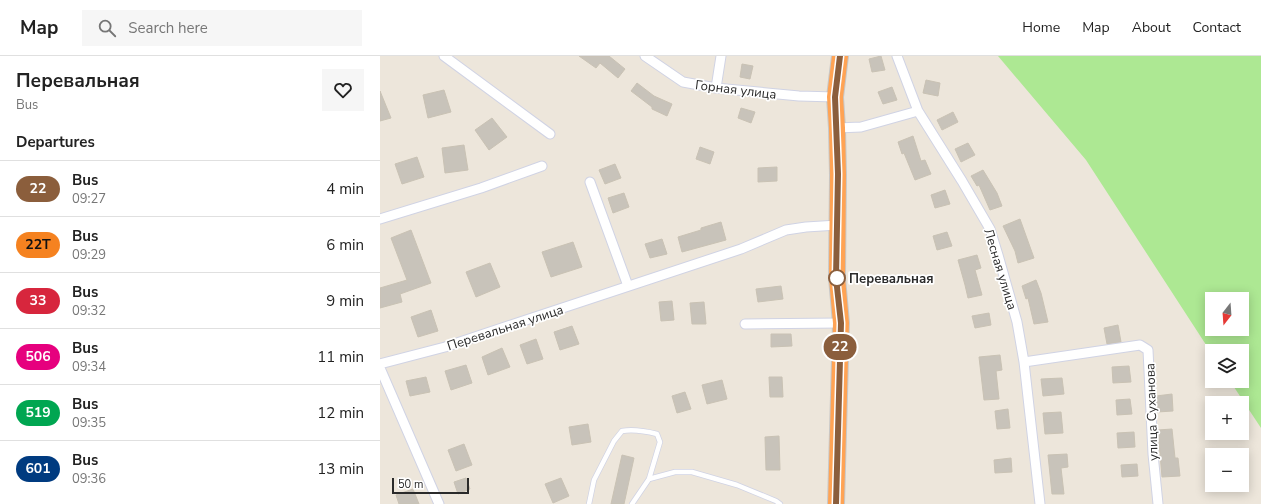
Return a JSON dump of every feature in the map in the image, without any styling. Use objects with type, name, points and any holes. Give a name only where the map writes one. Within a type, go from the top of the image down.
[{"type":"highway","points":[[836,504],[841,323],[836,278],[838,225],[837,128],[835,97],[840,56]]},
{"type":"street","points":[[444,56],[550,134]]},
{"type":"street","name":"Горная улица","points":[[645,56],[683,82],[716,88],[799,96],[835,97]]},
{"type":"street","points":[[716,88],[721,56]]},
{"type":"street","name":"Лесная улица","points":[[897,56],[918,111],[990,229],[1017,322],[1024,362],[1040,504]]},
{"type":"street","points":[[837,128],[861,127],[918,111]]},
{"type":"street","points":[[380,220],[481,188],[542,166]]},
{"type":"street","points":[[590,182],[628,286]]},
{"type":"street","name":"Перевальная улица","points":[[380,364],[445,347],[741,249],[786,230],[838,225]]},
{"type":"street","points":[[744,324],[841,323]]},
{"type":"street","name":"улица Суханова","points":[[1024,362],[1140,345],[1148,350],[1153,454],[1158,504]]},
{"type":"street","points":[[380,368],[439,504]]},
{"type":"lane","points":[[589,504],[594,480],[614,441],[622,431],[648,431],[657,434],[660,442],[650,479],[632,504]]},
{"type":"lane","points":[[650,479],[675,472],[692,472],[737,485],[780,504]]},
{"type":"green space","points":[[998,56],[1261,56],[1261,428],[1249,410],[1249,396],[1240,396],[1235,388],[1249,388],[1249,344],[1206,344],[1086,160]]},
{"type":"building","points":[[579,56],[609,56],[625,69],[618,78],[600,63],[596,68]]},
{"type":"building","points":[[881,56],[885,70],[872,72],[869,59]]},
{"type":"building","points":[[742,64],[753,66],[750,79],[740,77]]},
{"type":"building","points":[[926,80],[940,83],[938,96],[923,93]]},
{"type":"building","points":[[637,83],[654,96],[672,104],[667,116],[652,109],[652,107],[631,91]]},
{"type":"building","points":[[892,87],[897,100],[883,104],[878,92]]},
{"type":"building","points":[[444,90],[451,112],[428,118],[423,95]]},
{"type":"building","points":[[380,91],[391,118],[380,121]]},
{"type":"building","points":[[741,108],[755,112],[751,123],[738,118]]},
{"type":"building","points":[[953,112],[958,122],[942,130],[937,120]]},
{"type":"building","points":[[492,118],[507,137],[489,150],[475,130]]},
{"type":"building","points":[[913,136],[921,161],[925,160],[931,174],[915,180],[904,153],[902,154],[898,142]]},
{"type":"building","points":[[968,143],[975,155],[961,162],[955,149]]},
{"type":"building","points":[[464,145],[468,170],[445,173],[442,148]]},
{"type":"building","points":[[700,147],[714,152],[710,164],[696,159]]},
{"type":"building","points":[[417,157],[424,177],[402,184],[395,164]]},
{"type":"building","points":[[615,164],[621,178],[605,184],[599,170]]},
{"type":"building","points":[[777,167],[777,181],[758,182],[758,168]]},
{"type":"building","points":[[983,170],[997,193],[1002,206],[990,210],[979,185],[977,186],[971,176]]},
{"type":"building","points":[[945,190],[950,204],[935,208],[931,195]]},
{"type":"building","points":[[624,193],[629,207],[613,213],[608,198]]},
{"type":"building","points":[[1020,219],[1034,258],[1018,263],[1015,251],[1003,226]]},
{"type":"building","points":[[721,222],[726,240],[682,252],[678,237]]},
{"type":"building","points":[[411,230],[431,283],[400,294],[402,302],[380,308],[380,288],[407,280],[391,238]]},
{"type":"building","points":[[947,232],[952,246],[937,250],[933,236]]},
{"type":"building","points":[[662,239],[667,254],[650,258],[645,244]]},
{"type":"building","points":[[573,242],[582,267],[551,277],[542,252]]},
{"type":"building","points":[[977,255],[981,268],[975,270],[982,295],[968,298],[958,260]]},
{"type":"building","points":[[490,263],[500,287],[476,297],[466,272]]},
{"type":"building","points":[[1036,280],[1041,293],[1048,322],[1034,324],[1028,298],[1026,299],[1022,286]]},
{"type":"building","points":[[781,286],[783,299],[758,302],[756,289]]},
{"type":"building","points":[[672,301],[674,320],[661,321],[659,302]]},
{"type":"building","points":[[704,302],[706,324],[692,324],[690,303]]},
{"type":"building","points":[[431,310],[438,331],[418,337],[411,317]]},
{"type":"building","points":[[989,313],[991,325],[975,328],[972,316]]},
{"type":"building","points":[[1118,325],[1121,342],[1107,344],[1104,328]]},
{"type":"building","points":[[572,326],[579,344],[560,350],[554,332]]},
{"type":"building","points":[[771,334],[791,334],[792,346],[771,347]]},
{"type":"building","points":[[536,339],[543,359],[527,364],[520,345]]},
{"type":"building","points":[[502,348],[510,367],[488,375],[482,357]]},
{"type":"building","points":[[1000,355],[1002,370],[996,371],[999,399],[984,400],[979,357]]},
{"type":"building","points":[[466,365],[472,383],[451,390],[445,371]]},
{"type":"building","points":[[1129,366],[1131,382],[1113,383],[1112,367]]},
{"type":"building","points":[[426,377],[430,392],[410,396],[406,381]]},
{"type":"building","points":[[769,377],[782,377],[783,397],[770,397]]},
{"type":"building","points":[[1062,378],[1064,394],[1043,396],[1041,379]]},
{"type":"building","points":[[722,380],[727,399],[707,404],[702,385]]},
{"type":"building","points":[[685,392],[691,409],[677,413],[672,396]]},
{"type":"building","points":[[1172,394],[1173,411],[1157,412],[1156,396]]},
{"type":"building","points":[[1130,399],[1132,414],[1117,415],[1116,400]]},
{"type":"building","points":[[1008,409],[1010,428],[997,429],[995,411]]},
{"type":"building","points":[[1061,412],[1063,433],[1045,434],[1043,413]]},
{"type":"building","points":[[588,424],[591,442],[572,445],[569,427]]},
{"type":"building","points":[[1172,429],[1175,458],[1178,458],[1180,476],[1162,477],[1158,430]]},
{"type":"building","points":[[1134,432],[1135,447],[1118,448],[1117,433]]},
{"type":"building","points":[[779,436],[780,470],[766,470],[765,437]]},
{"type":"building","points":[[464,444],[472,465],[456,471],[448,450]]},
{"type":"building","points":[[1067,454],[1068,467],[1061,468],[1064,494],[1052,494],[1048,455]]},
{"type":"building","points":[[622,455],[634,458],[624,504],[611,504]]},
{"type":"building","points":[[1011,458],[1012,472],[995,473],[994,460]]},
{"type":"building","points":[[1137,464],[1138,476],[1122,477],[1121,465]]},
{"type":"building","points":[[466,478],[470,489],[458,494],[454,482]]},
{"type":"building","points":[[561,478],[569,496],[553,503],[545,484]]},
{"type":"building","points":[[413,489],[419,504],[399,504],[396,495]]},
{"type":"bus line","name":"22","points":[[836,504],[841,323],[836,278],[838,174],[835,97],[840,56]]},
{"type":"place","name":"Перевальная","points":[[837,278]]}]
